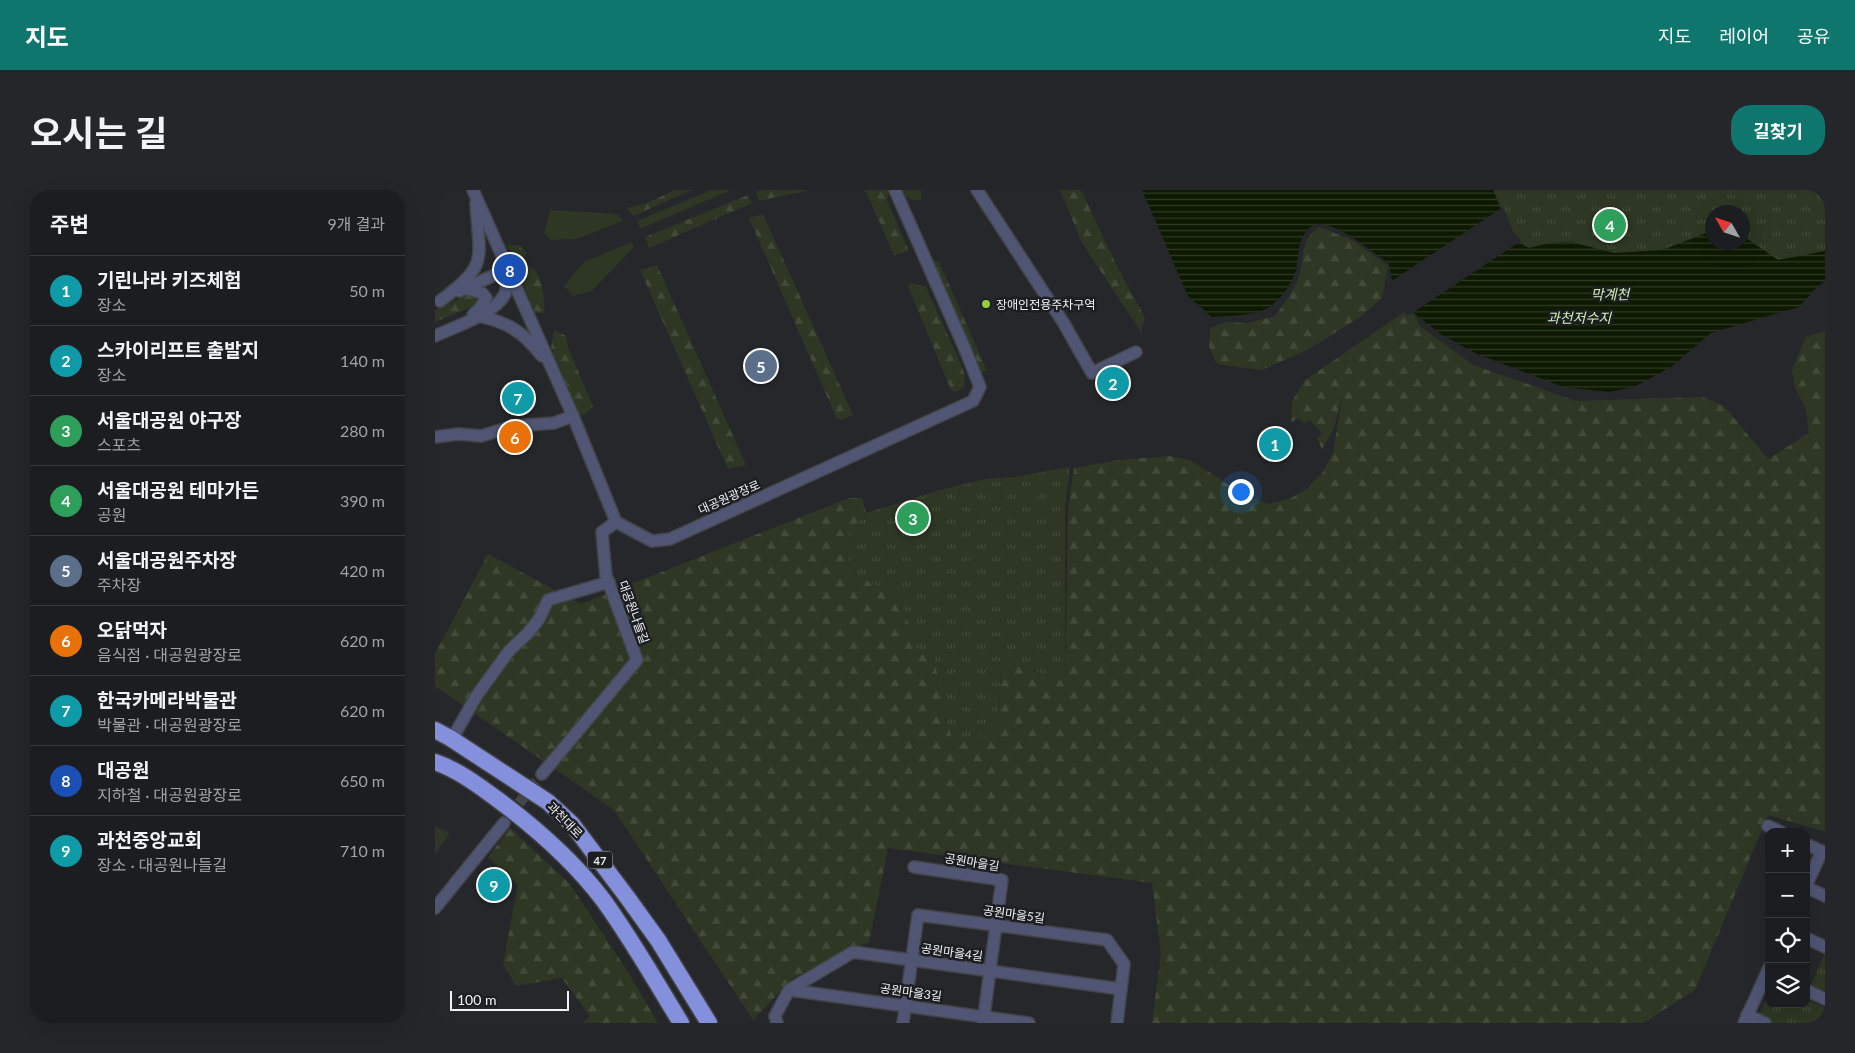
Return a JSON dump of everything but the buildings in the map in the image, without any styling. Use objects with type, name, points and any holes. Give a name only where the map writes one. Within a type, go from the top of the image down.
[{"type":"highway","name":"과천대로","points":[[435,730],[548,802],[572,824],[658,940],[709,1023]]},
{"type":"highway","name":"과천대로","points":[[436,762],[471,780],[509,808],[536,829],[580,873],[603,900],[625,931],[681,1023]]},
{"type":"street","name":"대공원광장로","points":[[616,522],[652,541],[669,539],[973,401],[980,387],[895,190]]},
{"type":"street","points":[[977,190],[1063,322],[1093,373],[1136,352]]},
{"type":"street","points":[[475,193],[573,416],[616,522]]},
{"type":"street","points":[[437,302],[462,284],[476,268],[480,250],[475,193]]},
{"type":"street","points":[[437,302],[508,269]]},
{"type":"street","points":[[435,336],[495,306],[505,294],[508,269]]},
{"type":"street","points":[[464,288],[482,293],[485,298],[481,307],[464,323]]},
{"type":"street","points":[[478,316],[502,322],[514,328],[528,339],[553,372]]},
{"type":"street","points":[[435,437],[459,434],[481,436],[514,426],[554,423],[573,416]]},
{"type":"street","name":"대공원나들길","points":[[542,774],[637,660],[606,576],[602,532],[616,522]]},
{"type":"street","points":[[446,738],[509,651],[528,633],[539,619],[548,600],[609,582]]},
{"type":"street","points":[[435,908],[504,823]]},
{"type":"street","points":[[1768,826],[1772,828]]},
{"type":"street","points":[[1810,846],[1824,852],[1810,878]]},
{"type":"street","name":"공원마을길","points":[[914,867],[1002,880],[983,1020]]},
{"type":"street","points":[[1810,888],[1825,896]]},
{"type":"street","name":"공원마을5길","points":[[913,960],[918,914],[1107,940],[1124,964],[1121,989]]},
{"type":"street","points":[[1810,940],[1825,947]]},
{"type":"street","name":"공원마을4길","points":[[789,990],[853,952],[1121,989]]},
{"type":"street","points":[[903,1023],[913,960]]},
{"type":"street","points":[[1765,977],[1745,1019],[1765,1023]]},
{"type":"street","points":[[1117,1023],[1121,989]]},
{"type":"street","points":[[777,1023],[775,1016],[789,990]]},
{"type":"street","name":"공원마을3길","points":[[789,990],[905,1005],[983,1020],[1029,1023]]},
{"type":"street","points":[[1810,992],[1825,999]]},
{"type":"green space","points":[[675,190],[692,190],[633,216],[627,208],[647,203]]},
{"type":"green space","points":[[711,190],[731,190],[640,229],[637,221]]},
{"type":"green space","points":[[760,190],[811,190],[759,201],[756,192]]},
{"type":"green space","points":[[865,190],[889,190],[887,201],[909,251],[894,255]]},
{"type":"green space","points":[[902,190],[921,190],[921,200],[915,201],[910,199]]},
{"type":"green space","points":[[1060,190],[1081,190],[1115,262],[1145,318],[1141,332],[1082,243]]},
{"type":"green space","points":[[1493,190],[1818,190],[1825,206],[1825,251],[1778,260],[1750,241],[1750,205],[1705,205],[1705,234],[1662,250],[1614,253],[1571,242],[1550,243],[1529,248],[1515,238]]},
{"type":"green space","points":[[748,195],[752,203],[649,248],[645,237]]},
{"type":"green space","points":[[550,210],[619,214],[622,221],[577,239],[550,240],[544,233]]},
{"type":"green space","points":[[763,214],[853,415],[842,420],[837,419],[749,218]]},
{"type":"green space","points":[[1319,227],[1352,240],[1388,266],[1382,298],[1360,317],[1309,349],[1262,370],[1217,364],[1209,347],[1210,328],[1226,322],[1247,323],[1275,316],[1296,284],[1305,244]]},
{"type":"green space","points":[[632,242],[634,247],[592,291],[573,296],[564,286],[584,262]]},
{"type":"green space","points":[[507,245],[519,245],[527,253],[515,261]]},
{"type":"green space","points":[[930,260],[939,262],[987,371],[979,372]]},
{"type":"green space","points":[[657,265],[746,465],[728,469],[640,270]]},
{"type":"green space","points":[[529,266],[538,274],[545,313],[535,313],[518,271]]},
{"type":"green space","points":[[910,283],[926,287],[963,369],[964,387],[956,392],[951,390],[908,286]]},
{"type":"green space","points":[[470,294],[476,296],[478,301],[474,306],[435,322],[435,310]]},
{"type":"green space","points":[[1404,312],[1407,316],[1413,312],[1420,326],[1473,365],[1576,401],[1703,397],[1724,406],[1768,459],[1809,433],[1806,409],[1795,388],[1792,369],[1806,337],[1825,331],[1825,830],[1768,815],[1695,990],[1643,1023],[1152,1023],[1161,954],[1152,883],[888,848],[869,942],[793,978],[753,1020],[614,810],[435,686],[435,654],[488,554],[581,604],[849,498],[862,498],[866,513],[849,532],[847,571],[899,596],[919,653],[933,654],[954,745],[998,722],[1001,667],[1020,666],[1065,682],[1068,508],[1074,468],[1119,460],[1170,456],[1190,460],[1243,494],[1268,504],[1291,498],[1307,489],[1323,472],[1333,453],[1343,393],[1334,428],[1322,449],[1317,439],[1322,433],[1310,420],[1304,424],[1299,418],[1291,422],[1292,402],[1304,381]]},
{"type":"green space","points":[[554,330],[566,336],[568,348],[593,406],[585,414],[579,415],[551,348]]},
{"type":"green space","points":[[1070,467],[1065,508],[1065,682],[1020,666],[1001,667],[998,722],[987,733],[953,745],[933,654],[919,654],[899,596],[847,571],[849,532],[866,513],[940,490],[986,479],[1014,477]]},
{"type":"green space","points":[[435,826],[450,833],[435,854]]},
{"type":"green space","points":[[510,828],[570,884],[626,969],[658,1023],[583,1023],[590,1016],[562,978],[516,986],[503,964],[518,885],[488,857]]},
{"type":"green space","points":[[1825,953],[1825,991],[1811,985]]},
{"type":"green space","points":[[1810,1001],[1825,1008],[1825,1023],[1769,1023],[1758,1018],[1765,1002],[1765,1008],[1810,1008]]},
{"type":"water","name":"과천저수지","points":[[1142,190],[1493,190],[1515,238],[1529,248],[1550,243],[1571,242],[1614,253],[1662,250],[1705,234],[1705,250],[1750,250],[1750,241],[1778,260],[1825,251],[1825,281],[1799,307],[1711,333],[1671,367],[1634,387],[1609,392],[1563,387],[1477,354],[1442,335],[1411,311],[1392,281],[1389,264],[1352,237],[1330,226],[1320,224],[1312,226],[1306,232],[1300,245],[1296,270],[1291,281],[1281,297],[1266,309],[1251,314],[1212,317],[1188,296]]},
{"type":"pier","points":[[1503,207],[1513,231],[1521,241],[1411,314],[1409,313],[1390,282]]},
{"type":"tunnel","points":[[509,816],[542,774]]},
{"type":"place","name":"서울대공원 테마가든","points":[[1610,225]]},
{"type":"place","name":"대공원","points":[[510,270]]},
{"type":"place","name":"장애인전용주차구역","points":[[986,304]]},
{"type":"place","name":"서울대공원주차장","points":[[761,366]]},
{"type":"place","name":"스카이리프트 출발지","points":[[1113,383]]},
{"type":"place","name":"한국카메라박물관","points":[[518,398]]},
{"type":"place","name":"오닭먹자","points":[[515,437]]},
{"type":"place","name":"기린나라 키즈체험","points":[[1275,444]]},
{"type":"place","name":"서울대공원 야구장","points":[[913,518]]},
{"type":"place","name":"과천중앙교회","points":[[494,885]]},
{"type":"water label","name":"막계천","points":[[1610,294]]}]
